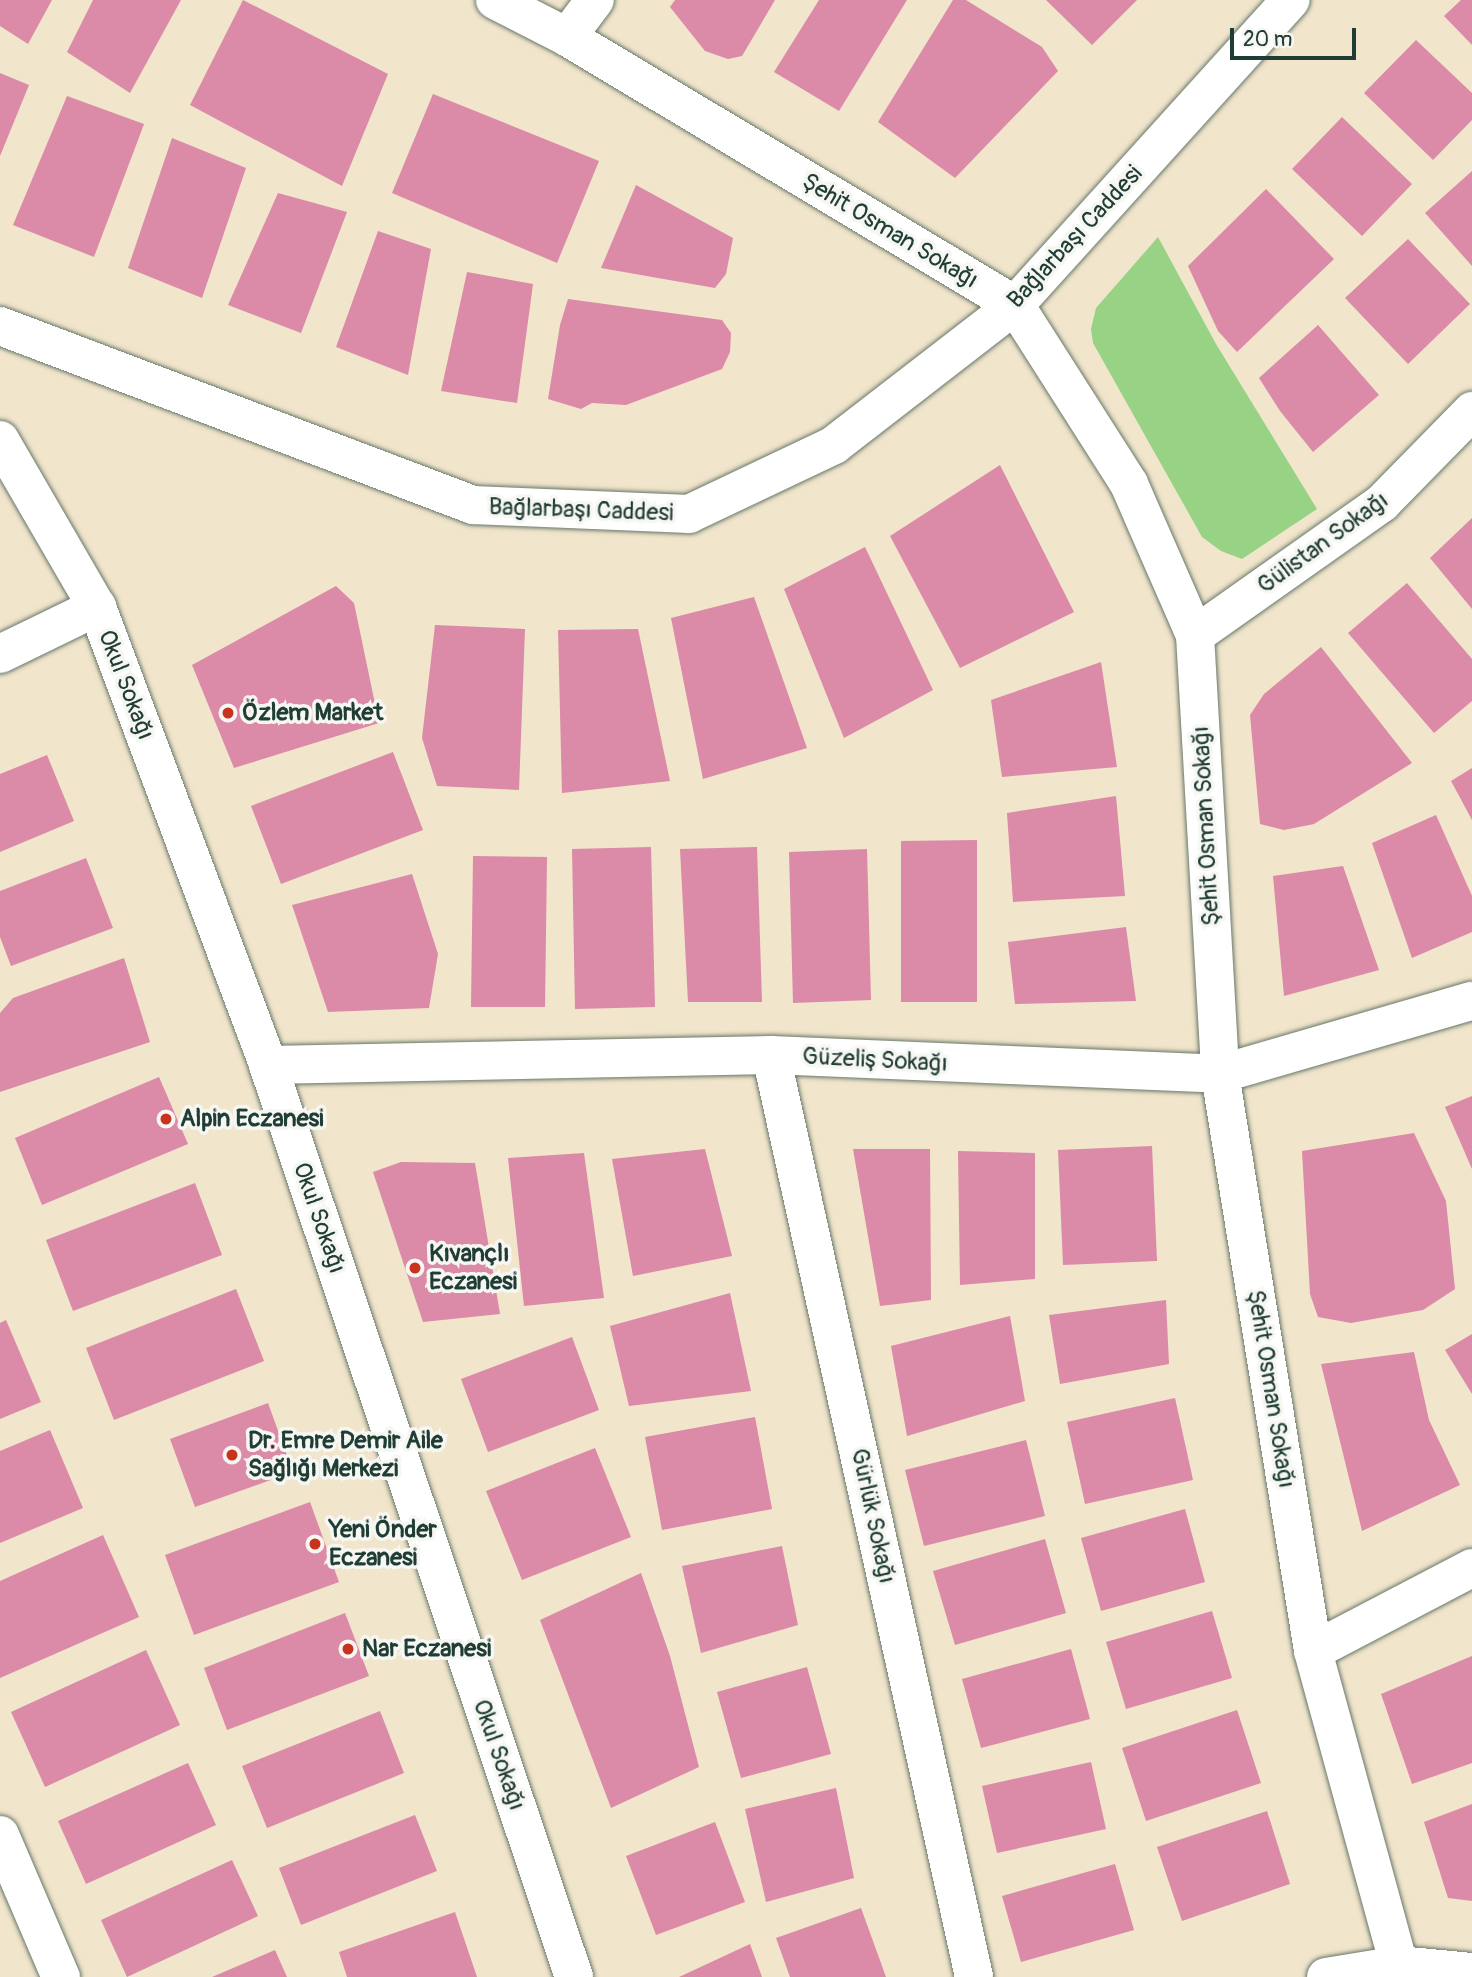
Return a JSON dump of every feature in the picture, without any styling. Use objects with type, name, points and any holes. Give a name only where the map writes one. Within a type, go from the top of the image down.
[{"type":"street","name":"Şehit Osman Sokağı","points":[[495,0],[566,37],[1015,305],[1129,484],[1195,635],[1220,1074],[1313,1651],[1402,1971]]},
{"type":"street","points":[[566,37],[595,0]]},
{"type":"street","name":"Bağlarbaşı Caddesi","points":[[0,326],[473,505],[689,514],[834,445],[1015,305],[1291,0]]},
{"type":"street","name":"Gülistan Sokağı","points":[[1195,635],[1382,503],[1472,411]]},
{"type":"street","name":"Okul Sokağı","points":[[0,440],[96,607],[268,1065],[574,1977]]},
{"type":"street","points":[[0,654],[96,607]]},
{"type":"street","name":"Güzeliş Sokağı","points":[[268,1065],[771,1055],[1220,1074],[1472,1001]]},
{"type":"street","name":"Gürlük Sokağı","points":[[771,1055],[974,1977]]},
{"type":"street","points":[[1313,1651],[1472,1568]]},
{"type":"street","points":[[0,1835],[61,1977]]},
{"type":"street","points":[[1326,1977],[1402,1971],[1472,1972]]},
{"type":"green space","points":[[1158,237],[1216,344],[1317,509],[1242,559],[1221,551],[1202,537],[1093,343],[1091,329],[1096,308]]},
{"type":"building","points":[[0,0],[52,0],[28,44],[0,26]]},
{"type":"building","points":[[93,0],[181,0],[130,93],[67,52]]},
{"type":"building","points":[[243,0],[388,74],[342,186],[190,105]]},
{"type":"building","points":[[675,0],[775,0],[742,56],[728,59],[705,51],[670,7]]},
{"type":"building","points":[[819,0],[907,0],[839,111],[774,72]]},
{"type":"building","points":[[953,0],[966,0],[1042,47],[1058,71],[955,178],[878,122]]},
{"type":"building","points":[[1046,0],[1137,0],[1092,45]]},
{"type":"building","points":[[1461,0],[1472,0],[1472,45],[1444,16]]},
{"type":"building","points":[[1416,40],[1472,93],[1472,120],[1433,160],[1364,93]]},
{"type":"building","points":[[0,73],[29,85],[0,156]]},
{"type":"building","points":[[433,94],[599,161],[557,263],[392,193]]},
{"type":"building","points":[[67,96],[144,124],[94,257],[13,225]]},
{"type":"building","points":[[1342,117],[1412,184],[1362,236],[1292,169]]},
{"type":"building","points":[[172,138],[246,168],[202,298],[128,268]]},
{"type":"building","points":[[1472,171],[1472,266],[1425,213]]},
{"type":"building","points":[[636,185],[733,238],[726,274],[715,288],[601,268]]},
{"type":"building","points":[[1266,189],[1334,259],[1237,352],[1218,331],[1188,266]]},
{"type":"building","points":[[278,193],[347,212],[301,333],[228,305]]},
{"type":"building","points":[[378,231],[431,249],[408,375],[336,347]]},
{"type":"building","points":[[1408,239],[1470,304],[1408,364],[1345,298]]},
{"type":"building","points":[[467,272],[533,284],[517,403],[441,391]]},
{"type":"building","points":[[568,299],[722,320],[731,333],[730,352],[722,369],[626,405],[592,403],[581,409],[548,399],[560,325]]},
{"type":"building","points":[[1318,325],[1379,395],[1313,452],[1280,411],[1259,378]]},
{"type":"building","points":[[1000,465],[1074,612],[960,668],[890,536]]},
{"type":"building","points":[[1472,518],[1472,609],[1430,558]]},
{"type":"building","points":[[865,547],[933,690],[844,738],[784,589]]},
{"type":"building","points":[[1407,583],[1472,659],[1472,701],[1434,733],[1348,633]]},
{"type":"building","points":[[336,586],[354,603],[379,723],[234,768],[192,665]]},
{"type":"building","points":[[754,597],[807,748],[703,779],[671,618]]},
{"type":"building","points":[[435,625],[525,629],[519,790],[437,786],[422,738]]},
{"type":"building","points":[[638,629],[670,781],[562,793],[558,630]]},
{"type":"building","points":[[1321,647],[1412,763],[1314,824],[1284,830],[1260,824],[1250,715],[1264,694]]},
{"type":"building","points":[[1101,662],[1117,767],[1002,777],[991,700]]},
{"type":"building","points":[[393,752],[423,830],[281,884],[251,806]]},
{"type":"building","points":[[47,755],[74,821],[0,852],[0,774]]},
{"type":"building","points":[[1472,768],[1472,820],[1451,781]]},
{"type":"building","points":[[1116,796],[1125,896],[1013,902],[1007,813]]},
{"type":"building","points":[[1436,815],[1472,896],[1472,932],[1412,958],[1372,843]]},
{"type":"building","points":[[977,840],[977,1002],[901,1002],[901,841]]},
{"type":"building","points":[[651,847],[655,1007],[575,1009],[572,849]]},
{"type":"building","points":[[757,847],[762,1002],[688,1002],[680,849]]},
{"type":"building","points":[[867,849],[871,1000],[793,1003],[789,852]]},
{"type":"building","points":[[473,856],[547,857],[545,1007],[471,1007]]},
{"type":"building","points":[[86,858],[113,928],[11,966],[0,937],[0,891]]},
{"type":"building","points":[[1343,866],[1379,970],[1284,996],[1273,876]]},
{"type":"building","points":[[412,874],[438,954],[429,1008],[328,1012],[292,905]]},
{"type":"building","points":[[1126,927],[1136,1001],[1015,1004],[1008,942]]},
{"type":"building","points":[[124,958],[150,1042],[0,1092],[0,1013],[13,998]]},
{"type":"building","points":[[159,1077],[188,1144],[42,1205],[15,1138]]},
{"type":"building","points":[[1472,1096],[1472,1169],[1445,1107]]},
{"type":"building","points":[[1414,1133],[1446,1201],[1455,1289],[1423,1310],[1351,1323],[1318,1317],[1310,1294],[1302,1151]]},
{"type":"building","points":[[1152,1146],[1157,1261],[1063,1265],[1058,1150]]},
{"type":"building","points":[[705,1149],[732,1256],[633,1276],[612,1159]]},
{"type":"building","points":[[853,1149],[930,1149],[931,1300],[880,1306]]},
{"type":"building","points":[[958,1151],[1035,1153],[1035,1279],[960,1285]]},
{"type":"building","points":[[584,1153],[604,1298],[524,1306],[508,1158]]},
{"type":"building","points":[[401,1162],[475,1163],[500,1314],[423,1322],[373,1172]]},
{"type":"building","points":[[195,1183],[222,1255],[73,1311],[46,1240]]},
{"type":"building","points":[[236,1289],[264,1361],[114,1420],[86,1348]]},
{"type":"building","points":[[730,1293],[751,1391],[629,1406],[610,1326]]},
{"type":"building","points":[[1166,1300],[1169,1364],[1060,1384],[1049,1315]]},
{"type":"building","points":[[1010,1316],[1025,1401],[907,1436],[891,1346]]},
{"type":"building","points":[[6,1320],[41,1402],[0,1419],[0,1323]]},
{"type":"building","points":[[1472,1334],[1472,1394],[1445,1350]]},
{"type":"building","points":[[572,1337],[599,1410],[488,1452],[461,1379]]},
{"type":"building","points":[[1414,1352],[1429,1420],[1460,1485],[1362,1531],[1321,1364]]},
{"type":"building","points":[[1175,1398],[1193,1480],[1085,1504],[1067,1422]]},
{"type":"building","name":"Dr. Emre Demir Aile Sağlığı Merkezi","points":[[268,1403],[293,1472],[195,1507],[170,1439]]},
{"type":"building","points":[[755,1417],[772,1509],[662,1530],[645,1437]]},
{"type":"building","points":[[50,1430],[83,1508],[0,1543],[0,1451]]},
{"type":"building","points":[[1026,1440],[1045,1516],[924,1546],[905,1470]]},
{"type":"building","points":[[595,1448],[631,1537],[522,1580],[486,1491]]},
{"type":"building","points":[[310,1502],[339,1582],[194,1635],[165,1555]]},
{"type":"building","points":[[1185,1509],[1205,1582],[1101,1611],[1081,1538]]},
{"type":"building","points":[[103,1535],[139,1617],[0,1678],[0,1581]]},
{"type":"building","points":[[1045,1539],[1066,1613],[955,1645],[933,1571]]},
{"type":"building","points":[[782,1546],[798,1625],[701,1653],[682,1566]]},
{"type":"building","points":[[641,1573],[670,1656],[699,1767],[611,1808],[540,1620]]},
{"type":"building","points":[[1212,1611],[1232,1678],[1126,1709],[1106,1642]]},
{"type":"building","points":[[345,1613],[369,1676],[227,1730],[204,1668]]},
{"type":"building","points":[[1071,1649],[1090,1719],[981,1748],[962,1679]]},
{"type":"building","points":[[146,1650],[180,1725],[45,1787],[11,1712]]},
{"type":"building","points":[[1472,1656],[1472,1763],[1412,1784],[1381,1694]]},
{"type":"building","points":[[807,1667],[831,1754],[741,1778],[717,1692]]},
{"type":"building","points":[[1237,1710],[1261,1783],[1146,1821],[1122,1748]]},
{"type":"building","points":[[380,1711],[404,1773],[267,1828],[242,1766]]},
{"type":"building","points":[[1091,1762],[1106,1829],[997,1853],[982,1786]]},
{"type":"building","points":[[188,1763],[216,1825],[86,1884],[58,1821]]},
{"type":"building","points":[[836,1788],[854,1878],[766,1902],[745,1809]]},
{"type":"building","points":[[1472,1804],[1472,1901],[1448,1898],[1424,1822]]},
{"type":"building","points":[[1267,1811],[1290,1884],[1182,1921],[1157,1847]]},
{"type":"building","points":[[415,1815],[437,1871],[301,1925],[279,1868]]},
{"type":"building","points":[[715,1822],[745,1902],[656,1935],[626,1856]]},
{"type":"building","points":[[232,1860],[258,1916],[127,1977],[101,1920]]},
{"type":"building","points":[[1115,1864],[1134,1930],[1021,1962],[1002,1896]]},
{"type":"building","points":[[861,1908],[886,1977],[790,1977],[776,1938]]},
{"type":"building","points":[[455,1912],[477,1977],[347,1977],[339,1952]]},
{"type":"building","points":[[750,1944],[762,1977],[679,1977]]},
{"type":"building","points":[[275,1950],[287,1977],[212,1977]]},
{"type":"place","name":"Özlem Market","points":[[228,713]]},
{"type":"place","name":"Alpin Eczanesi","points":[[166,1119]]},
{"type":"place","name":"Kıvançlı Eczanesi","points":[[415,1268]]},
{"type":"place","name":"Dr. Emre Demir Aile Sağlığı Merkezi","points":[[232,1455]]},
{"type":"place","name":"Yeni Önder Eczanesi","points":[[315,1544]]},
{"type":"place","name":"Nar Eczanesi","points":[[348,1649]]}]
